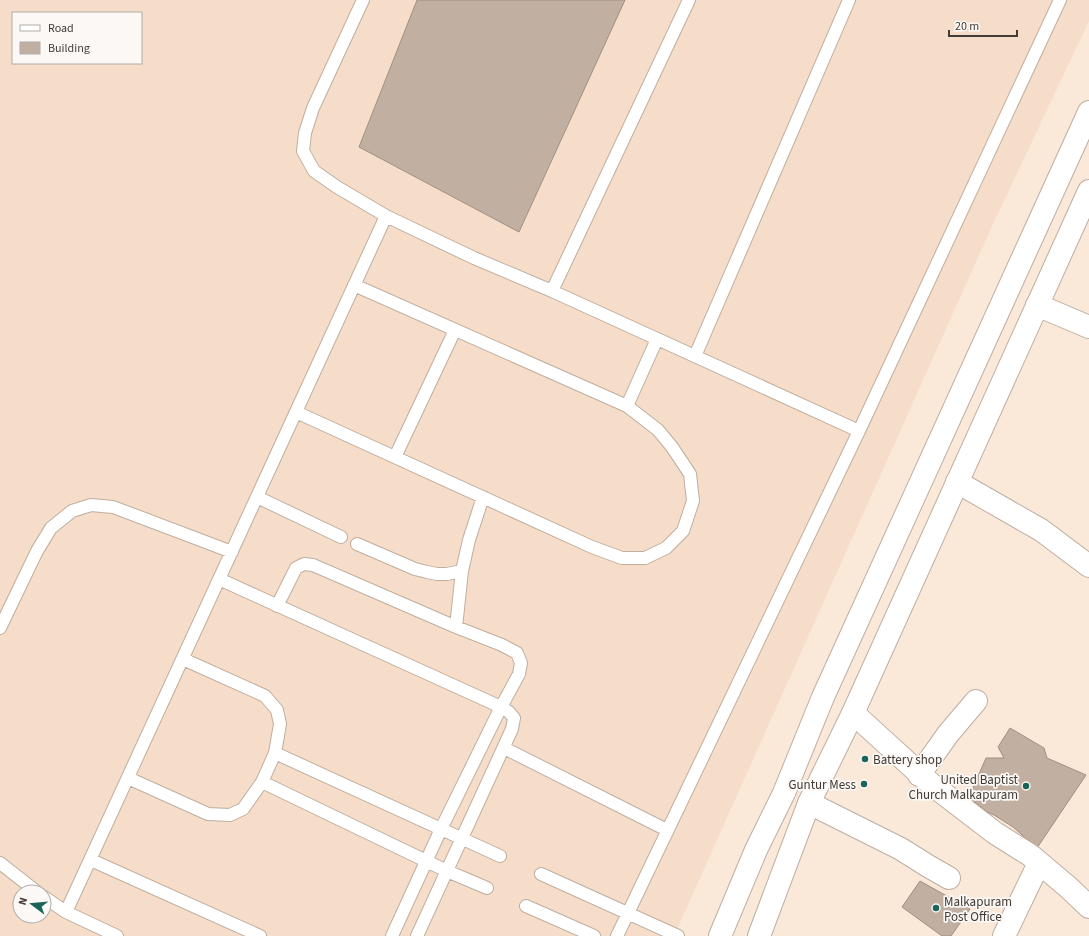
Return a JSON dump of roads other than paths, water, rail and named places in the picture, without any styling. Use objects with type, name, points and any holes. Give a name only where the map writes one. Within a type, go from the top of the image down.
[{"type":"main road","points":[[720,936],[756,850],[784,793],[823,697],[1089,112]]},
{"type":"main road","points":[[759,936],[809,803],[853,713],[1089,191]]},
{"type":"main road","points":[[1037,305],[1089,327]]},
{"type":"main road","points":[[957,482],[1041,530],[1089,566]]},
{"type":"main road","points":[[920,774],[948,734],[976,701]]},
{"type":"main road","points":[[853,713],[936,789],[989,829],[1030,855],[1089,907]]},
{"type":"main road","points":[[809,803],[901,848],[949,878]]},
{"type":"main road","points":[[1004,936],[1039,863]]},
{"type":"lane","points":[[363,0],[313,108],[305,133],[304,151],[314,171],[337,187],[386,216],[474,258],[552,291],[859,431]]},
{"type":"lane","points":[[552,291],[689,0]]},
{"type":"lane","points":[[695,356],[849,0]]},
{"type":"lane","points":[[617,936],[859,431],[1060,0]]},
{"type":"lane","points":[[66,912],[386,216]]},
{"type":"lane","points":[[296,412],[592,547],[622,558],[645,558],[666,548],[684,531],[693,501],[690,474],[672,447],[658,430],[627,406],[354,285]]},
{"type":"lane","points":[[395,457],[455,330]]},
{"type":"lane","points":[[627,406],[656,338]]},
{"type":"lane","points":[[257,497],[341,537]]},
{"type":"lane","points":[[456,627],[462,571],[483,497]]},
{"type":"lane","points":[[0,628],[37,552],[51,528],[72,510],[91,505],[113,507],[232,552]]},
{"type":"lane","points":[[357,544],[415,569],[442,574],[462,571]]},
{"type":"lane","points":[[277,606],[296,568],[304,564],[313,565],[456,627],[502,645],[516,653],[521,663],[518,674],[500,706],[392,936]]},
{"type":"lane","points":[[219,579],[500,706],[509,712],[514,718],[512,729],[504,748],[417,936]]},
{"type":"lane","points":[[128,778],[208,814],[230,815],[243,809],[262,782],[275,752],[280,724],[277,710],[265,696],[183,659]]},
{"type":"lane","points":[[504,748],[667,830]]},
{"type":"lane","points":[[275,752],[500,856]]},
{"type":"lane","points":[[262,782],[447,871],[487,888]]},
{"type":"lane","points":[[90,860],[260,936]]},
{"type":"lane","points":[[0,863],[27,884]]},
{"type":"lane","points":[[541,874],[678,936]]},
{"type":"lane","points":[[52,902],[66,912],[117,936]]},
{"type":"lane","points":[[526,906],[594,936]]},
{"type":"place","name":"Battery shop","points":[[865,759]]},
{"type":"place","name":"Guntur Mess","points":[[864,784]]},
{"type":"place","name":"United Baptist Church Malkapuram","points":[[1026,786]]},
{"type":"place","name":"Malkapuram Post Office","points":[[936,908]]}]
